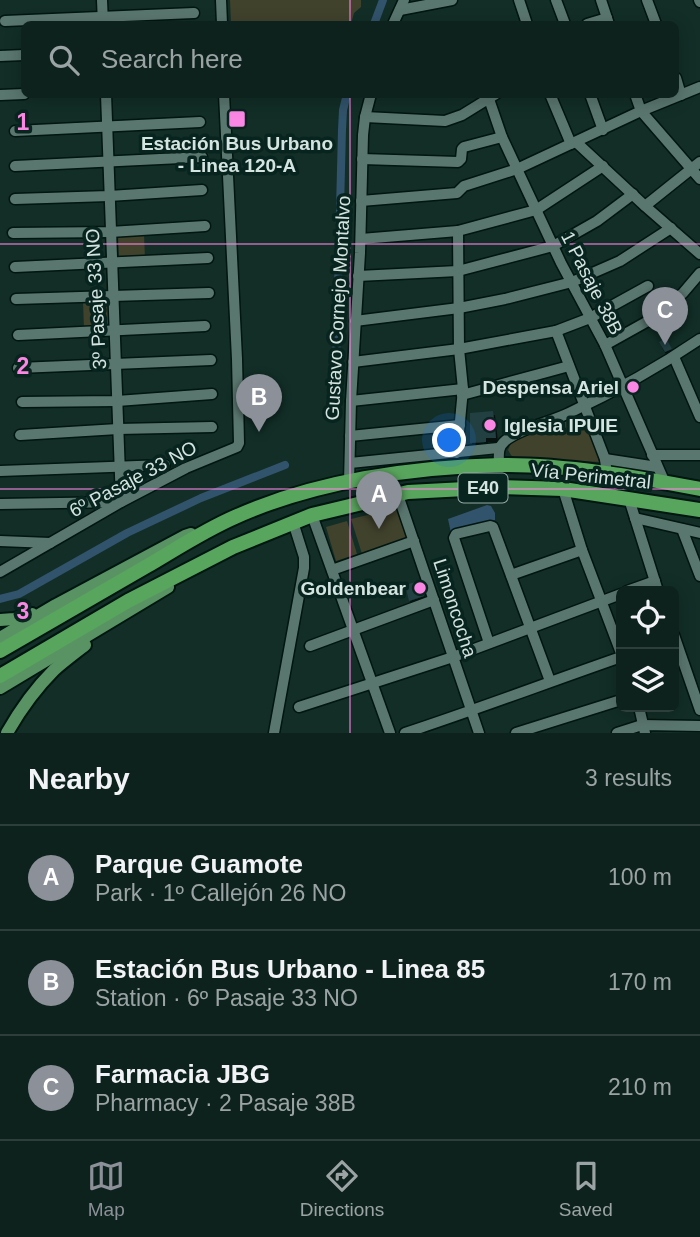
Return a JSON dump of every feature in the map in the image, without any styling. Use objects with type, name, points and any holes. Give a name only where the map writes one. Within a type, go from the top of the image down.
[{"type":"highway","name":"Vía Perimetral","points":[[0,651],[234,517],[278,500],[349,482],[414,471],[499,465],[606,467],[665,483],[700,489]]},
{"type":"highway","name":"Vía Perimetral","points":[[0,676],[128,601],[233,547],[312,515],[408,492],[503,487],[564,489],[700,510]]},
{"type":"main road","name":"Vía Perimetral","points":[[0,638],[55,605],[185,536],[212,529]]},
{"type":"main road","name":"Vía Perimetral","points":[[0,688],[168,587],[220,559],[233,547]]},
{"type":"main road","points":[[0,620],[28,616],[55,605]]},
{"type":"main road","points":[[7,733],[30,698],[56,668],[110,623]]},
{"type":"street","points":[[102,0],[103,21]]},
{"type":"street","points":[[221,0],[222,21]]},
{"type":"street","points":[[394,21],[402,5],[452,0]]},
{"type":"street","points":[[519,0],[526,21]]},
{"type":"street","points":[[556,0],[564,21]]},
{"type":"street","points":[[601,0],[608,21]]},
{"type":"street","points":[[647,0],[655,21]]},
{"type":"street","points":[[5,21],[103,21],[194,13]]},
{"type":"street","points":[[0,56],[21,55]]},
{"type":"street","points":[[679,88],[681,95],[698,92]]},
{"type":"street","points":[[0,95],[21,94]]},
{"type":"street","name":"3º Pasaje 33 NO","points":[[106,98],[121,502]]},
{"type":"street","name":"6º Pasaje 33 NO","points":[[0,572],[121,502],[186,468],[237,447],[239,443],[224,98]]},
{"type":"street","name":"Gustavo Cornejo Montalvo","points":[[349,482],[362,159],[365,117],[370,98]]},
{"type":"street","points":[[365,117],[445,121],[462,115],[491,98]]},
{"type":"street","name":"1 Pasaje 38B","points":[[493,98],[502,137],[553,246],[605,345],[665,483]]},
{"type":"street","points":[[552,98],[573,143],[603,166],[700,254]]},
{"type":"street","points":[[591,98],[603,130]]},
{"type":"street","points":[[636,98],[641,111],[696,165],[700,179]]},
{"type":"street","points":[[361,201],[457,193],[464,186],[517,169],[674,98]]},
{"type":"street","points":[[15,131],[200,122]]},
{"type":"street","points":[[362,159],[458,162],[464,147],[502,137]]},
{"type":"street","points":[[15,166],[202,157]]},
{"type":"street","points":[[645,206],[696,165]]},
{"type":"street","points":[[360,239],[458,231],[536,210],[603,166]]},
{"type":"street","points":[[15,199],[109,197],[202,190]]},
{"type":"street","points":[[358,276],[458,271],[553,246],[597,221],[633,194]]},
{"type":"street","points":[[13,233],[110,232],[205,226]]},
{"type":"street","points":[[355,321],[505,299],[572,282],[620,261],[671,228]]},
{"type":"street","points":[[457,453],[463,392],[459,349],[458,231]]},
{"type":"street","points":[[16,267],[208,258]]},
{"type":"street","points":[[605,345],[657,316],[683,293],[700,273]]},
{"type":"street","points":[[353,362],[459,349],[556,331],[590,318],[648,286]]},
{"type":"street","points":[[16,299],[209,293]]},
{"type":"street","points":[[18,335],[205,326]]},
{"type":"street","points":[[556,331],[606,467],[657,467]]},
{"type":"street","points":[[350,463],[498,448],[512,436],[560,418],[622,386],[700,339]]},
{"type":"street","points":[[674,357],[699,414]]},
{"type":"street","points":[[18,368],[211,360]]},
{"type":"street","points":[[351,401],[463,392],[569,366]]},
{"type":"street","points":[[22,402],[117,401],[212,394]]},
{"type":"street","points":[[350,436],[460,425]]},
{"type":"street","points":[[20,435],[212,427]]},
{"type":"street","points":[[498,448],[499,465]]},
{"type":"street","points":[[652,455],[700,455]]},
{"type":"street","points":[[0,471],[165,465]]},
{"type":"street","points":[[564,489],[582,550],[619,649]]},
{"type":"street","name":"Limoncocha","points":[[398,495],[479,733]]},
{"type":"street","points":[[629,499],[657,586]]},
{"type":"street","points":[[0,504],[121,502]]},
{"type":"street","points":[[312,515],[390,733]]},
{"type":"street","points":[[635,518],[700,533]]},
{"type":"street","points":[[274,733],[304,568],[304,557],[293,522]]},
{"type":"street","points":[[489,643],[454,538],[456,534],[490,526],[493,527],[550,681]]},
{"type":"street","points":[[682,529],[700,576]]},
{"type":"street","points":[[0,541],[51,543]]},
{"type":"street","points":[[332,570],[414,541]]},
{"type":"street","points":[[511,575],[582,550]]},
{"type":"street","points":[[0,561],[0,572]]},
{"type":"street","points":[[641,586],[655,581]]},
{"type":"street","points":[[299,707],[453,657],[616,596]]},
{"type":"street","points":[[310,646],[434,600]]},
{"type":"street","points":[[679,649],[700,710]]},
{"type":"street","points":[[405,733],[616,657]]},
{"type":"street","points":[[516,733],[616,702]]},
{"type":"street","points":[[617,733],[700,726]]},
{"type":"green space","points":[[230,0],[361,0],[361,7],[354,13],[352,21],[231,21]]},
{"type":"green space","points":[[144,233],[145,260],[119,261],[118,234]]},
{"type":"green space","points":[[111,300],[112,328],[84,329],[83,302]]},
{"type":"green space","points":[[585,415],[601,462],[514,458],[508,450],[512,441]]},
{"type":"green space","points":[[396,508],[407,539],[362,554],[351,519]]},
{"type":"green space","points":[[347,521],[357,554],[336,561],[326,527]]},
{"type":"water","points":[[487,505],[491,506],[495,513],[495,520],[451,533],[448,519]]},
{"type":"building","points":[[666,338],[672,349],[665,352],[659,342]]},
{"type":"building","points":[[493,411],[496,438],[470,443],[470,413]]},
{"type":"building","points":[[419,581],[424,596],[409,601],[405,585]]},
{"type":"waterway","points":[[375,21],[383,0]]},
{"type":"waterway","points":[[331,394],[336,366],[342,130],[346,98]]},
{"type":"waterway","points":[[0,599],[19,594],[127,533],[201,498],[285,465]]},
{"type":"place","name":"Estación Bus Urbano - Linea 120-A","points":[[237,119]]},
{"type":"place","name":"Farmacia JBG","points":[[665,345]]},
{"type":"place","name":"Despensa Ariel","points":[[633,387]]},
{"type":"place","name":"Iglesia IPUIE","points":[[490,425]]},
{"type":"place","name":"Estación Bus Urbano - Linea 85","points":[[259,432]]},
{"type":"place","name":"Parque Guamote","points":[[379,529]]},
{"type":"place","name":"Goldenbear","points":[[420,588]]}]
